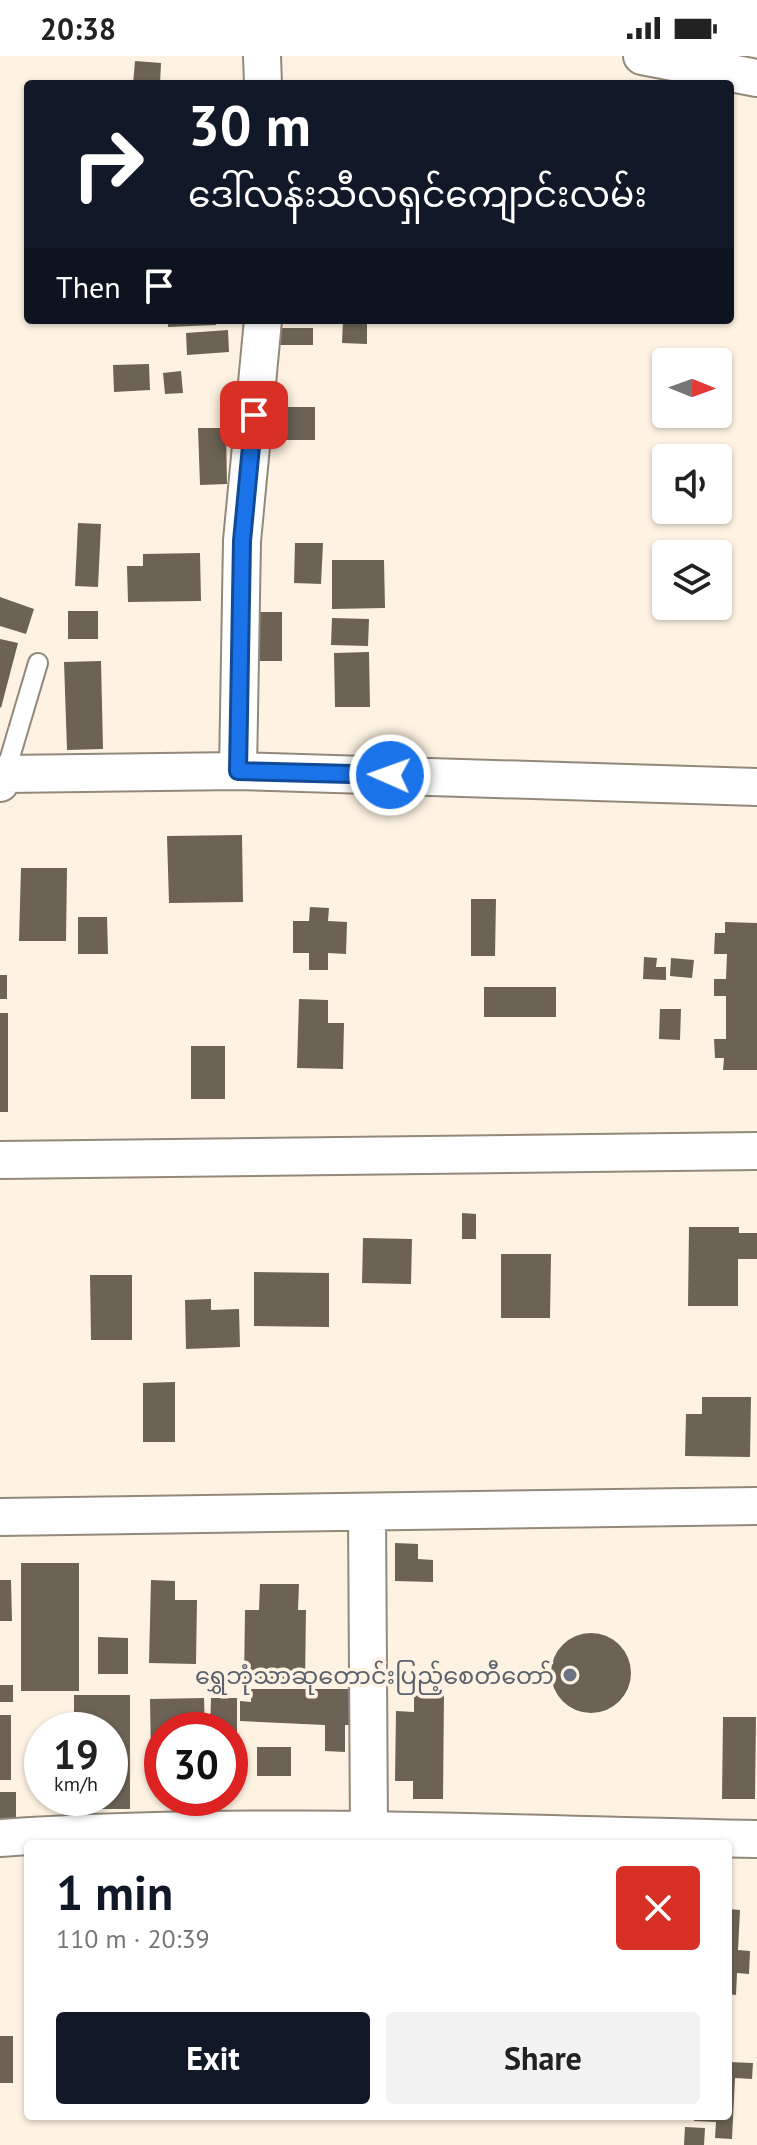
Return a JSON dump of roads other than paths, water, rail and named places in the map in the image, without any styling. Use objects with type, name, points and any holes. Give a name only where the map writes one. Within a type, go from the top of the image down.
[{"type":"street","points":[[262,56],[263,80]]},
{"type":"street","points":[[642,56],[757,78]]},
{"type":"street","points":[[238,771],[242,541],[263,324]]},
{"type":"street","points":[[2,779],[238,771],[757,787]]},
{"type":"street","points":[[0,1160],[757,1151]]},
{"type":"street","points":[[0,1517],[757,1506]]},
{"type":"street","points":[[367,1512],[369,1832]]},
{"type":"street","points":[[0,1838],[75,1833],[369,1832],[757,1839]]},
{"type":"lane","points":[[2,779],[38,663]]},
{"type":"place","name":"ရွှေဘုံသာဆုတောင်းပြည့်စေတီတော်","points":[[570,1675]]}]
